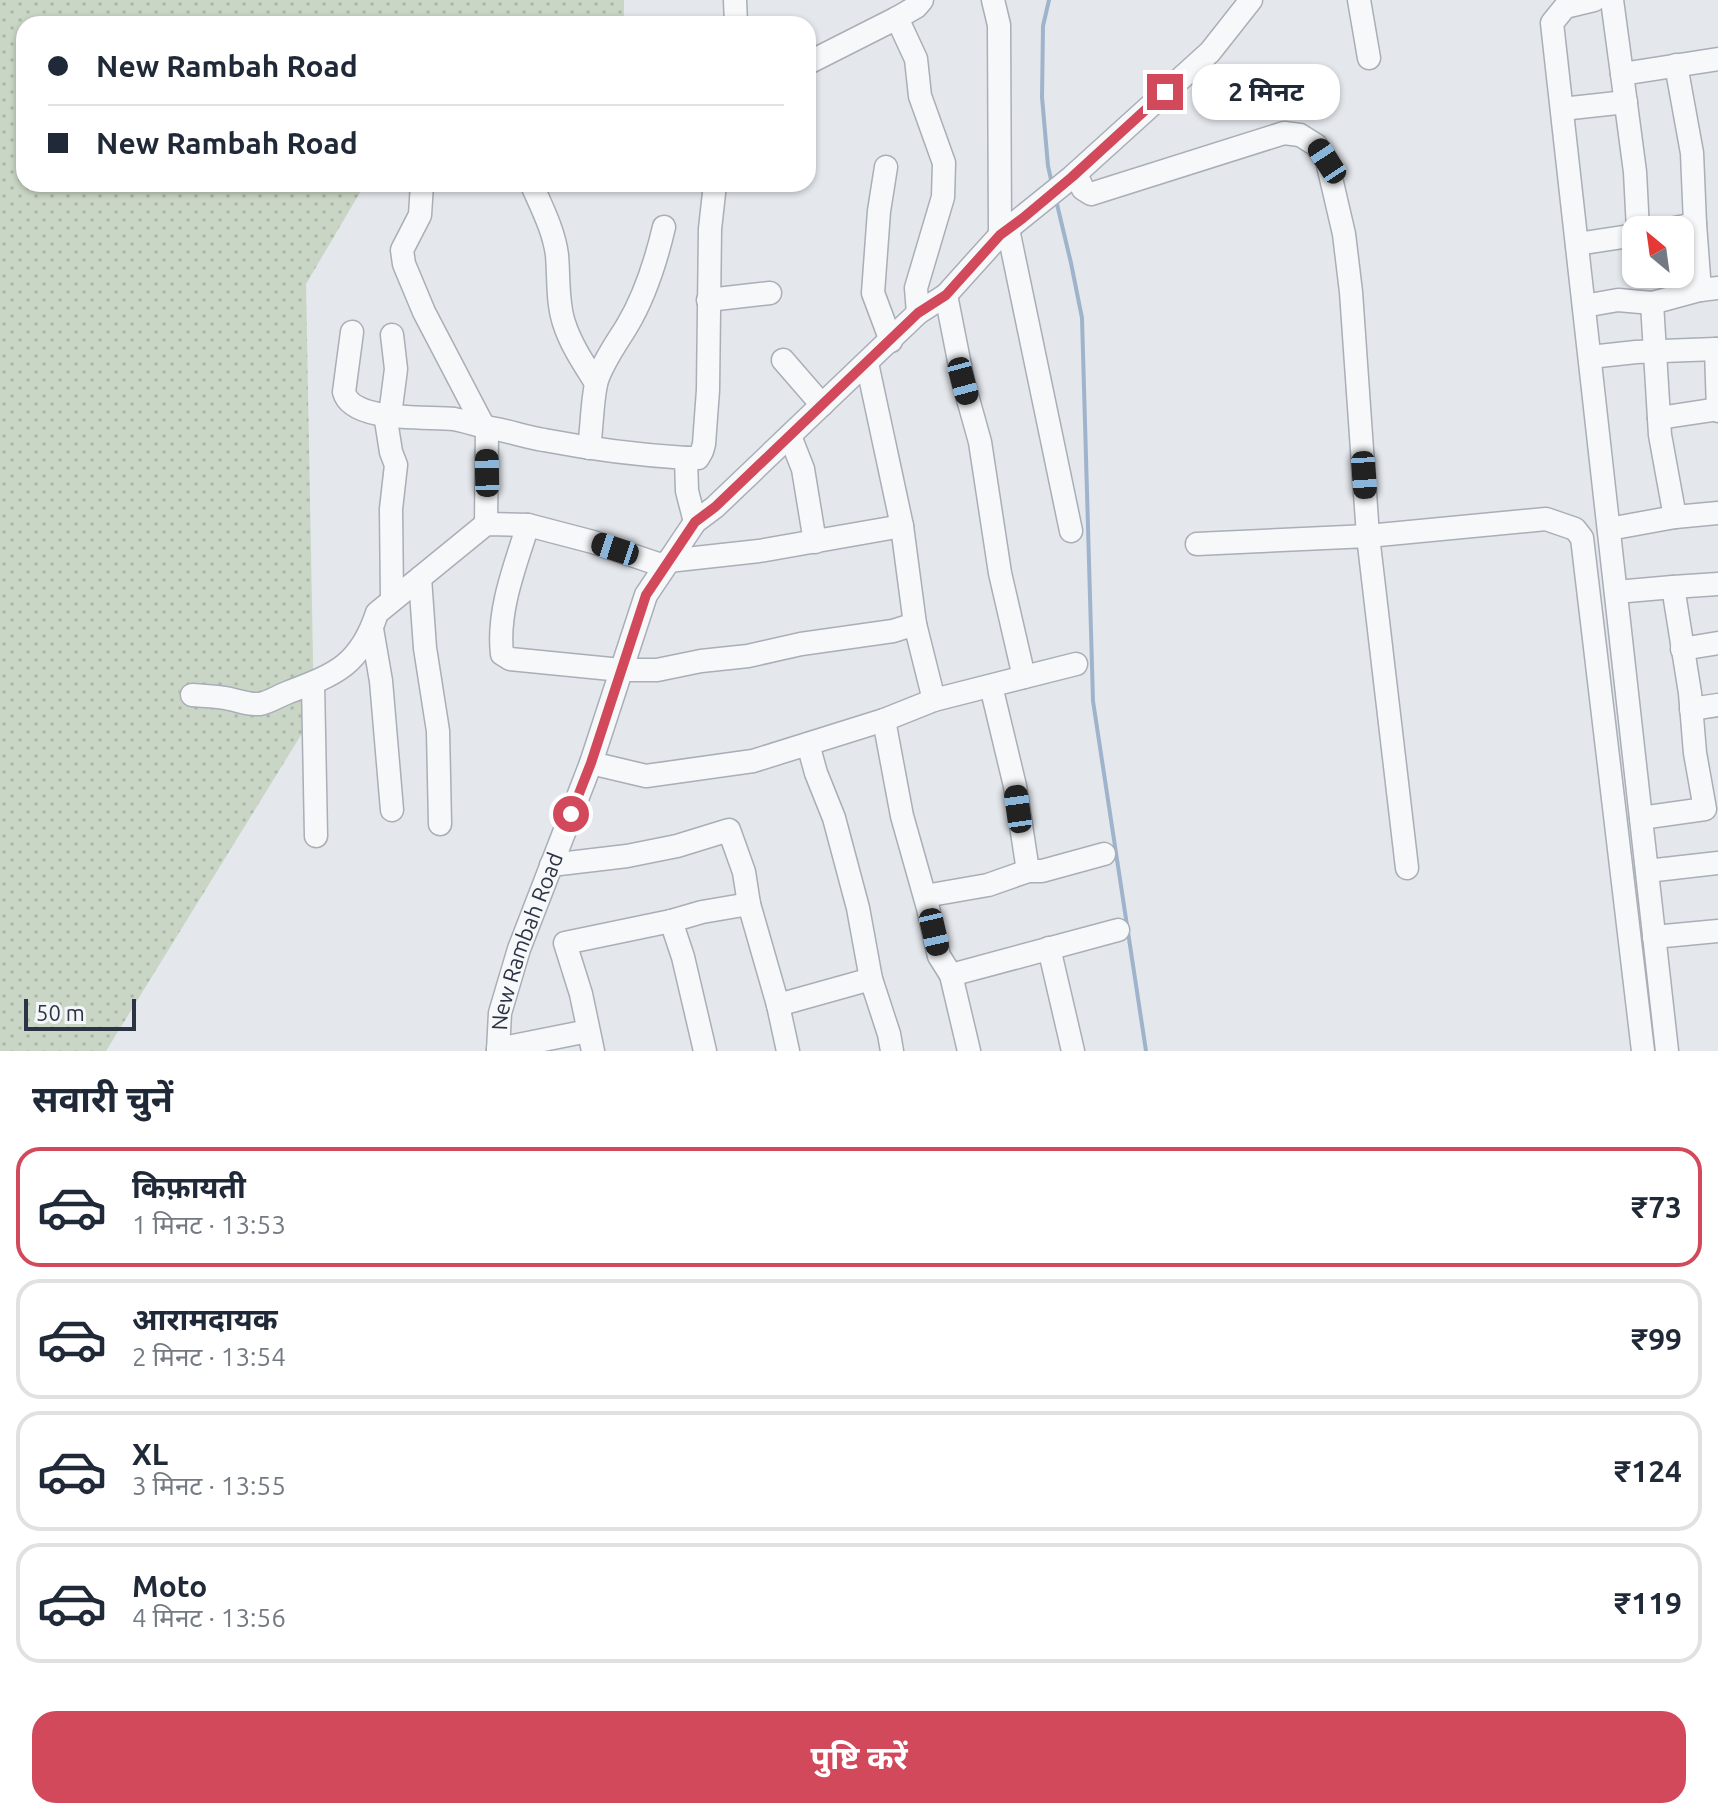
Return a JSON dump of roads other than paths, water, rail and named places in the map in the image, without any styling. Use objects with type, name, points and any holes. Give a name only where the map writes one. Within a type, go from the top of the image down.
[{"type":"street","points":[[816,59],[897,18],[922,0]]},
{"type":"street","points":[[993,0],[999,25],[1010,227],[1071,531]]},
{"type":"street","name":"New Rambah Road","points":[[498,1050],[500,1013],[519,949],[591,763],[646,595],[695,522],[715,507],[918,313],[946,295],[1010,227],[1074,176],[1210,52],[1251,0]]},
{"type":"street","points":[[1359,0],[1369,58]]},
{"type":"street","points":[[1594,0],[1565,7],[1552,23],[1667,1051]]},
{"type":"street","points":[[1612,0],[1635,172],[1636,216]]},
{"type":"street","points":[[897,18],[916,59],[920,96],[944,163],[943,197],[916,288],[918,313]]},
{"type":"street","points":[[1622,74],[1718,59]]},
{"type":"street","points":[[1584,306],[1618,300],[1652,303],[1709,289],[1695,224],[1692,153],[1676,65]]},
{"type":"street","points":[[1562,109],[1626,102]]},
{"type":"street","points":[[1074,176],[1091,194],[1284,133],[1300,135],[1316,145],[1327,161],[1344,234],[1351,292],[1368,536],[1407,868]]},
{"type":"street","points":[[886,167],[879,211],[873,293],[891,341]]},
{"type":"street","points":[[421,192],[420,215],[402,250],[404,264],[424,312],[485,427],[486,524]]},
{"type":"street","points":[[535,192],[556,252],[563,320],[570,339],[596,383]]},
{"type":"street","points":[[352,332],[345,397],[365,410],[388,415],[456,419],[521,436],[589,448],[698,458],[704,444],[708,390],[710,229],[714,192]]},
{"type":"street","points":[[589,448],[596,383],[618,337],[627,326],[654,266],[664,227]]},
{"type":"street","points":[[1577,244],[1622,236]]},
{"type":"street","points":[[708,300],[770,293]]},
{"type":"street","points":[[946,295],[963,381],[980,442],[1000,573],[1024,677]]},
{"type":"street","points":[[1652,303],[1659,418],[1675,517]]},
{"type":"street","points":[[392,335],[396,369],[388,415],[391,452],[396,465],[391,509],[392,600]]},
{"type":"street","points":[[1590,357],[1717,349],[1718,410],[1659,418]]},
{"type":"street","points":[[783,360],[822,405]]},
{"type":"street","points":[[867,363],[902,526],[915,624],[934,700]]},
{"type":"street","points":[[790,436],[803,469],[815,542]]},
{"type":"street","points":[[686,458],[687,491],[695,522]]},
{"type":"street","points":[[1609,529],[1718,513]]},
{"type":"street","points":[[1197,544],[1368,536],[1546,519],[1575,529],[1582,538],[1643,1051]]},
{"type":"street","points":[[192,695],[261,704],[348,665],[372,629],[377,613],[486,524],[528,525],[666,564],[902,526]]},
{"type":"street","points":[[528,525],[503,613],[502,654],[510,659],[621,670],[657,670],[893,631],[915,624]]},
{"type":"street","points":[[420,578],[425,648],[438,731],[440,824]]},
{"type":"street","points":[[1616,592],[1718,584]]},
{"type":"street","points":[[1641,818],[1712,808],[1695,753],[1673,587]]},
{"type":"street","points":[[372,629],[381,681],[392,810]]},
{"type":"street","points":[[1682,649],[1718,643]]},
{"type":"street","points":[[591,763],[646,776],[753,761],[884,720],[934,700],[1076,664]]},
{"type":"street","points":[[313,683],[316,836]]},
{"type":"street","points":[[991,686],[1015,786],[1028,871]]},
{"type":"street","points":[[1691,709],[1718,705]]},
{"type":"street","points":[[884,720],[902,816],[939,956],[951,975],[969,1051]]},
{"type":"street","points":[[808,744],[834,818],[855,895],[871,979],[892,1051]]},
{"type":"street","points":[[551,865],[627,856],[677,846],[729,830],[744,872],[749,904],[788,1051]]},
{"type":"street","points":[[925,896],[988,885],[1028,871],[1042,871],[1104,854]]},
{"type":"street","points":[[1647,871],[1718,863]]},
{"type":"street","points":[[498,1050],[590,1041],[581,994],[565,943],[749,904]]},
{"type":"street","points":[[671,921],[683,957],[705,1051]]},
{"type":"street","points":[[951,975],[1118,930]]},
{"type":"street","points":[[1654,937],[1718,931]]},
{"type":"street","points":[[1049,948],[1073,1051]]},
{"type":"street","points":[[778,1005],[871,979]]},
{"type":"waterway","points":[[1049,0],[1043,26],[1042,97],[1052,184]]},
{"type":"waterway","points":[[1056,200],[1082,318],[1093,701],[1146,1051]]}]
